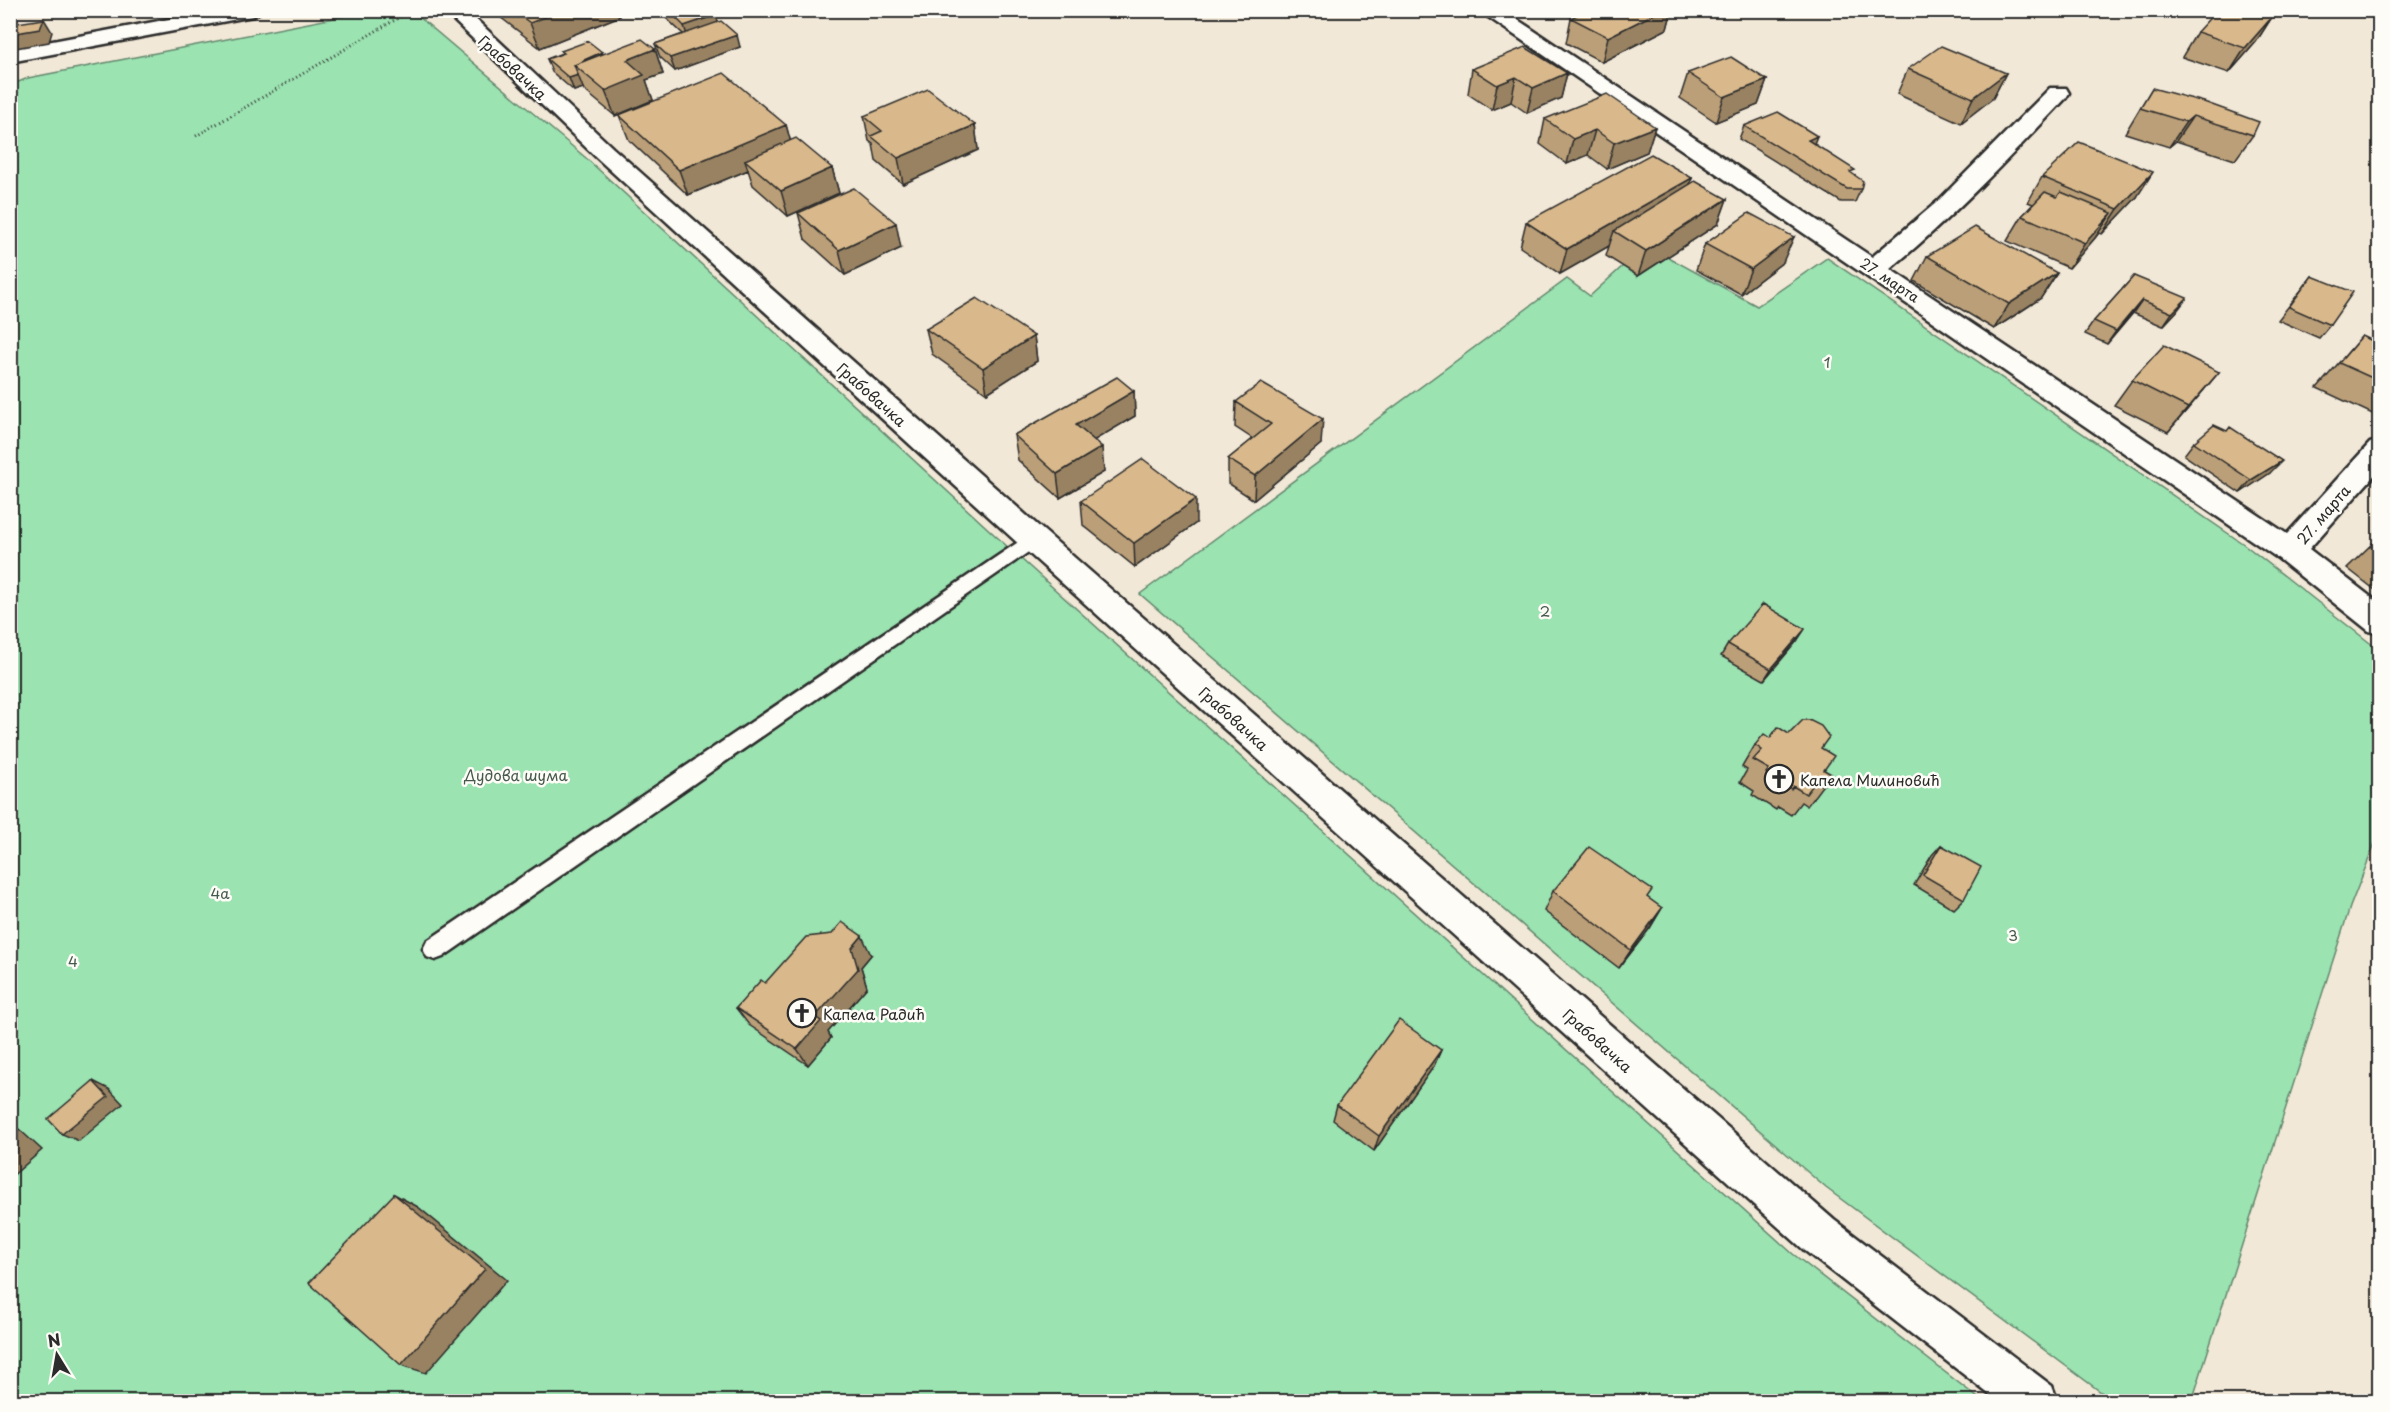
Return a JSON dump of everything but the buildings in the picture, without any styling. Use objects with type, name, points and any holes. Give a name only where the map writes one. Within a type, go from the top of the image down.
[{"type":"street","points":[[10,56],[253,10]]},
{"type":"street","name":"Грабовачка","points":[[453,10],[605,153],[1033,539],[1819,1235],[2036,1401]]},
{"type":"street","name":"27. марта","points":[[1488,10],[2290,551],[2379,622]]},
{"type":"street","points":[[1873,269],[1916,237],[1997,158],[2058,93]]},
{"type":"street","name":"27. марта","points":[[2290,551],[2379,450]]},
{"type":"lane","points":[[435,949],[1033,539]]},
{"type":"path","points":[[196,136],[412,10]]},
{"type":"green space","name":"Дудова шума","points":[[411,10],[586,158],[1010,549],[1793,1254],[1982,1401],[11,1402],[11,85],[28,78],[370,11]]},
{"type":"green space","points":[[1646,245],[1757,306],[1827,258],[2245,545],[2379,650],[2379,833],[2350,907],[2192,1401],[2113,1401],[1826,1188],[1140,594],[1567,279],[1590,296]]},
{"type":"place","name":"Капела Милиновић","points":[[1779,779]]},
{"type":"place","name":"Капела Радић","points":[[802,1013]]},
{"type":"park label","name":"1","points":[[1827,361]]},
{"type":"park label","name":"2","points":[[1545,610]]},
{"type":"park label","name":"4a","points":[[220,892]]},
{"type":"park label","name":"3","points":[[2013,934]]},
{"type":"park label","name":"4","points":[[73,960]]}]
